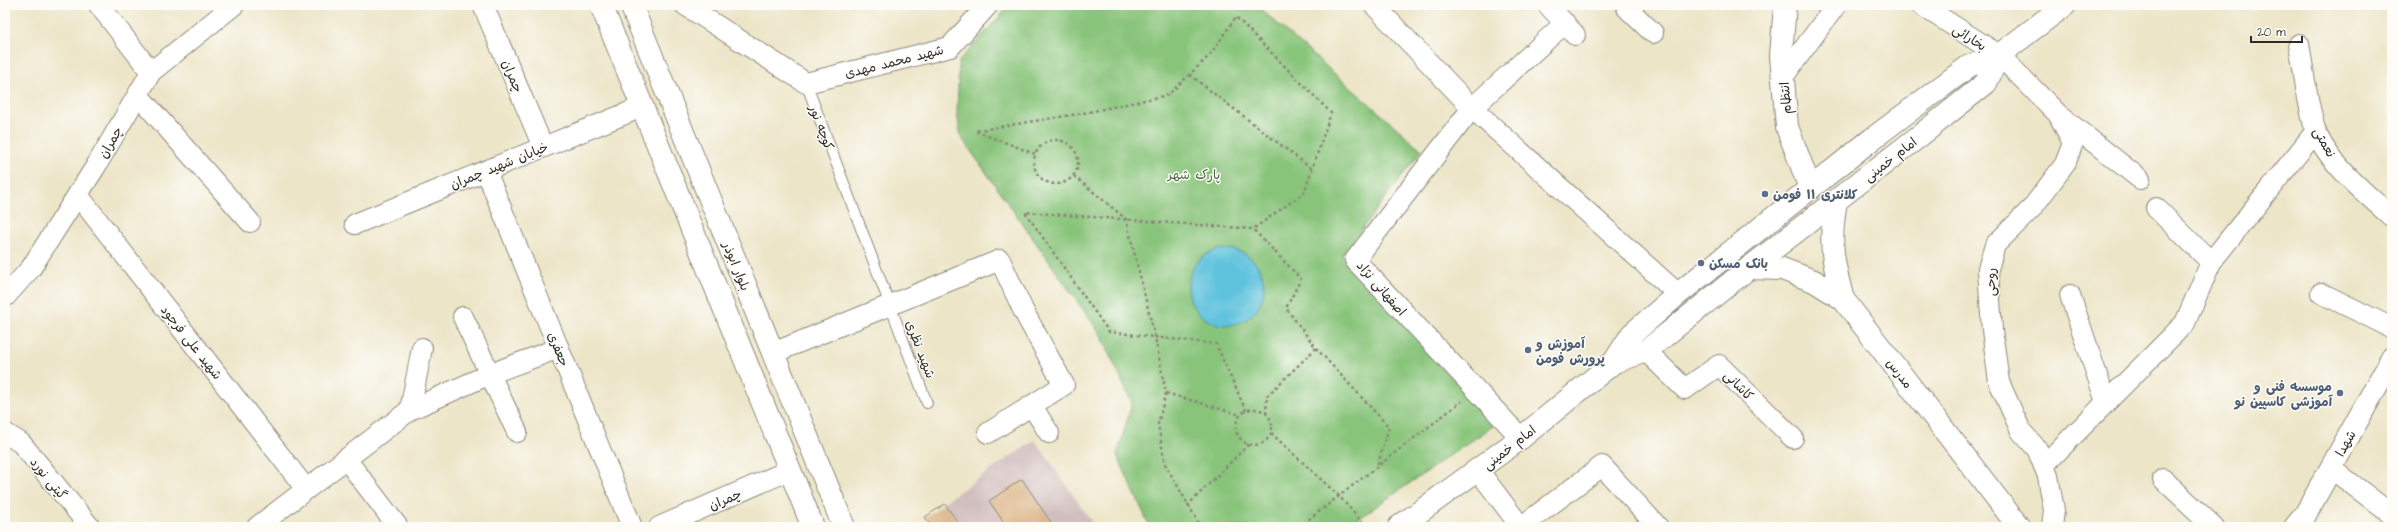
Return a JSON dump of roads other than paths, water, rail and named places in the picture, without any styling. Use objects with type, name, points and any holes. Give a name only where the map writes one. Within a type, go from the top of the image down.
[{"type":"street","points":[[99,5],[151,72]]},
{"type":"street","name":"چمران","points":[[5,297],[31,268],[78,195],[151,72],[234,5]]},
{"type":"street","name":"چمران","points":[[484,5],[543,147]]},
{"type":"street","points":[[601,5],[813,527]]},
{"type":"street","name":"بلوار ابوذر","points":[[631,5],[844,527]]},
{"type":"street","points":[[685,5],[806,84]]},
{"type":"street","name":"شهید محمد مهدی","points":[[806,84],[950,47],[988,5]]},
{"type":"street","points":[[1374,5],[1472,108],[1678,294]]},
{"type":"street","points":[[1472,108],[1570,29],[1548,5]]},
{"type":"street","points":[[1629,5],[1626,8],[1654,33]]},
{"type":"street","name":"انتظام","points":[[1785,5],[1782,56],[1787,126],[1810,188]]},
{"type":"street","points":[[1783,77],[1836,5]]},
{"type":"street","name":"بخارائی","points":[[1921,5],[1999,55]]},
{"type":"street","name":"امام خمینی","points":[[1400,527],[1521,438],[1614,362],[1632,334],[1678,294],[1810,188],[1969,66],[1999,55],[2065,5]]},
{"type":"street","name":"نعمتی","points":[[2298,44],[2316,130],[2329,154],[2357,186],[2392,217]]},
{"type":"street","name":"امام خمینی","points":[[1614,362],[1646,351],[1749,268],[1986,83],[1999,55]]},
{"type":"street","name":"روحی","points":[[1999,55],[2058,114],[2073,143],[2065,164],[2032,208],[1995,245],[1988,269],[1992,330],[1999,382],[2021,431],[2037,449],[2044,465],[2054,510],[2052,527]]},
{"type":"street","points":[[138,95],[250,222]]},
{"type":"street","points":[[642,107],[668,96]]},
{"type":"street","name":"خیابان شهید چمران","points":[[355,224],[642,107]]},
{"type":"street","name":"اصفهانی نژاد","points":[[1472,108],[1355,260],[1521,438]]},
{"type":"street","points":[[2058,114],[2140,179]]},
{"type":"street","points":[[2044,465],[2185,323],[2211,262],[2316,130]]},
{"type":"street","name":"جعفری","points":[[486,171],[632,527]]},
{"type":"street","name":"شهید علی فرجود","points":[[78,195],[306,489]]},
{"type":"street","points":[[1836,201],[1831,231],[1834,266],[1843,299]]},
{"type":"street","points":[[2156,208],[2211,262]]},
{"type":"street","points":[[773,353],[1000,260],[1024,312],[1064,385],[988,433]]},
{"type":"street","name":"مدرس","points":[[1749,268],[1782,269],[1814,280],[1843,299],[2019,527]]},
{"type":"street","points":[[2321,293],[2392,328]]},
{"type":"street","points":[[2070,295],[2106,402]]},
{"type":"street","points":[[463,317],[517,432]]},
{"type":"street","points":[[410,410],[422,348]]},
{"type":"street","points":[[257,527],[410,410],[490,374],[559,348]]},
{"type":"street","name":"کاشانی","points":[[1646,351],[1685,389],[1719,365],[1793,438]]},
{"type":"street","name":"شهدا","points":[[2295,527],[2305,515],[2392,358]]},
{"type":"street","points":[[1032,406],[1049,433]]},
{"type":"street","name":"گیتی نورد","points":[[5,433],[21,443],[90,527]]},
{"type":"street","points":[[346,459],[398,527]]},
{"type":"street","points":[[1478,470],[1521,527],[1602,466],[1658,527]]},
{"type":"street","points":[[2331,468],[2392,515]]},
{"type":"street","name":"چمران","points":[[659,527],[790,470]]},
{"type":"street","points":[[2163,479],[2214,527]]},
{"type":"lane","name":"کوچه نور","points":[[806,84],[890,305]]},
{"type":"lane","name":"شهید نظری","points":[[890,305],[927,403]]},
{"type":"water","points":[[1219,249],[1233,249],[1247,255],[1258,266],[1264,280],[1264,294],[1261,302],[1253,314],[1247,319],[1233,325],[1219,325],[1205,319],[1194,308],[1188,294],[1188,280],[1194,266],[1205,255]]},
{"type":"place","name":"کلانتری ۱۱ فومن","points":[[1765,194]]},
{"type":"place","name":"بانک مسکن","points":[[1701,263]]},
{"type":"place","name":"آموزش و پرورش فومن","points":[[1528,350]]},
{"type":"place","name":"موسسه فنی و آموزشی کاسپین نو","points":[[2340,393]]},
{"type":"park label","name":"پارک شهر","points":[[1194,174]]}]
